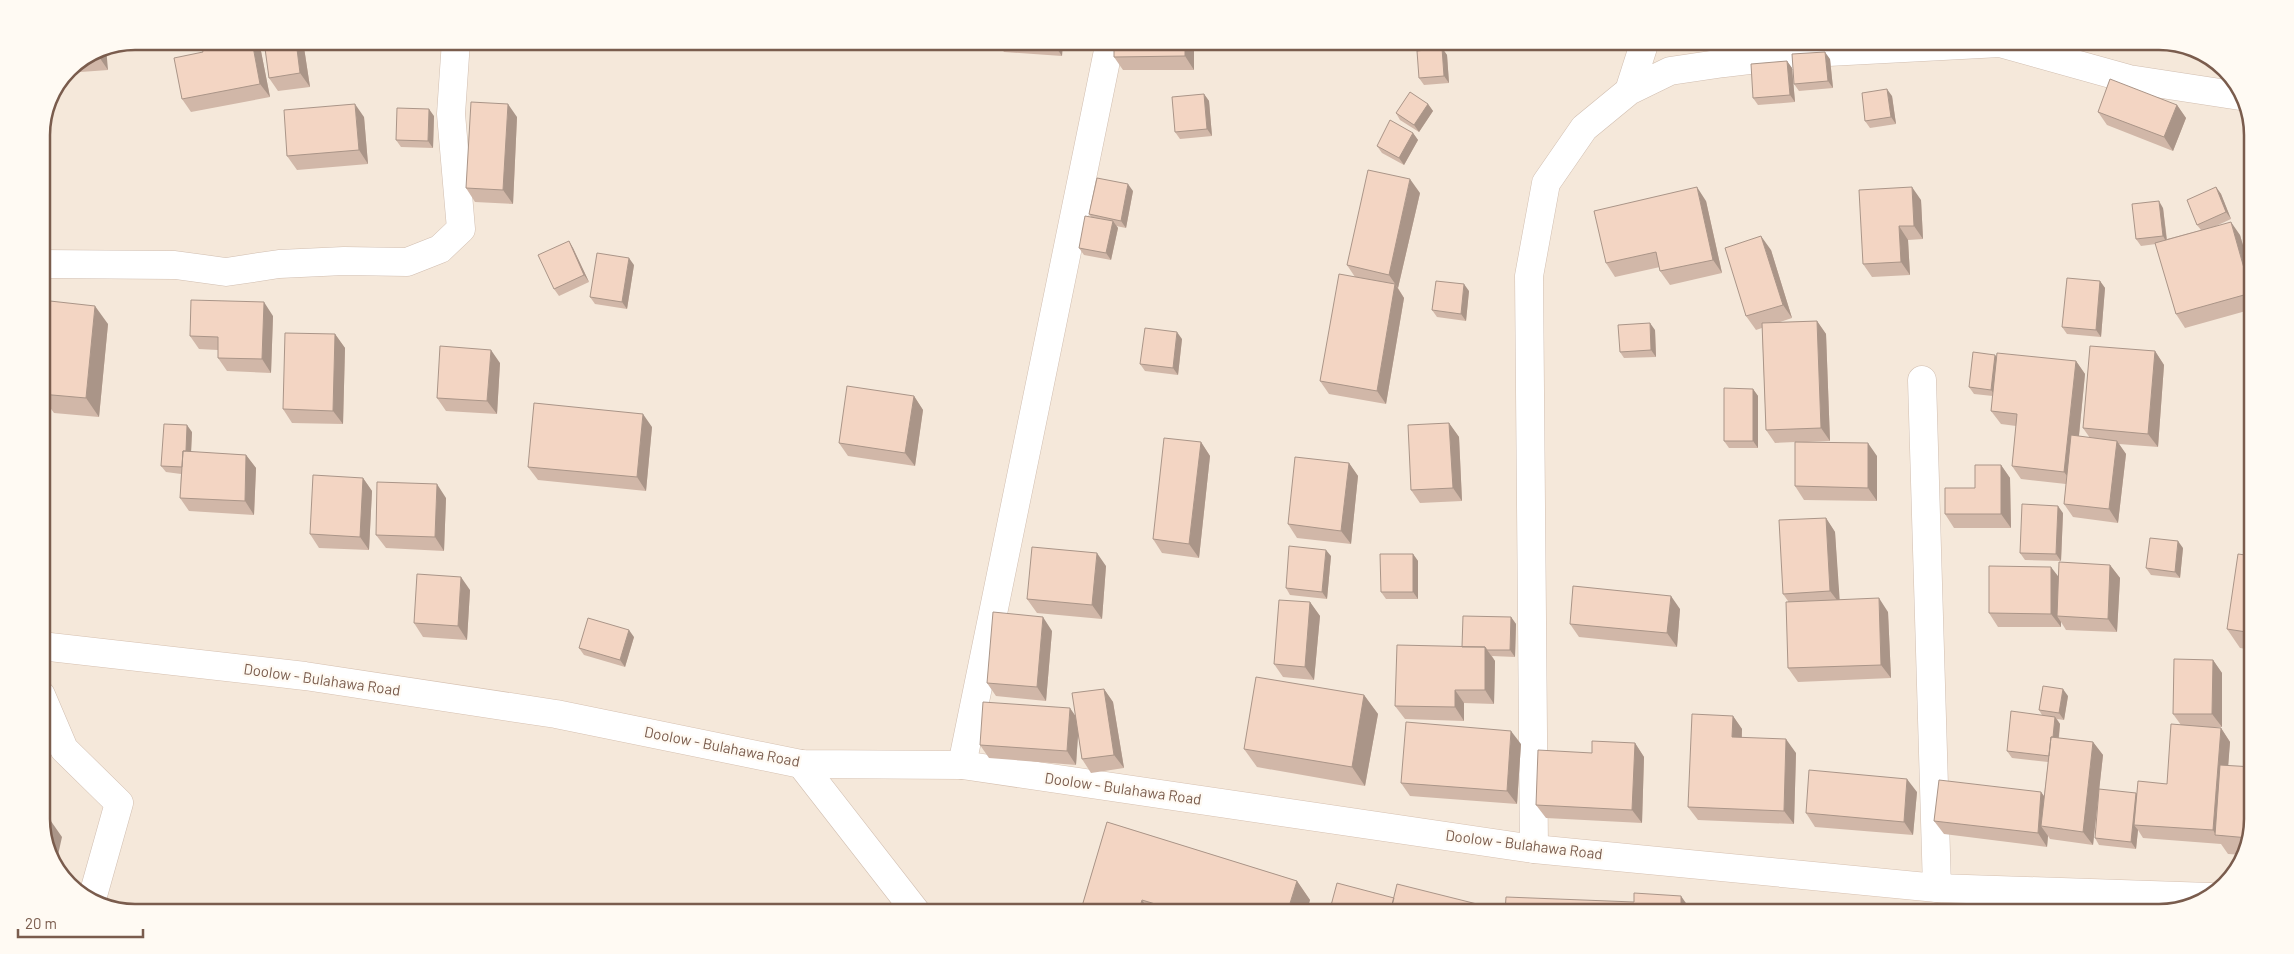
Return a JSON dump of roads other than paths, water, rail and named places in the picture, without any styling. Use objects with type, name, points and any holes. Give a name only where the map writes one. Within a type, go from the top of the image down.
[{"type":"street","points":[[50,264],[176,265],[226,272],[279,264],[344,261],[407,262],[440,250],[461,230],[451,114],[455,50]]},
{"type":"street","points":[[962,766],[1108,50]]},
{"type":"street","points":[[1629,92],[1642,50]]},
{"type":"street","points":[[1534,849],[1529,276],[1546,183],[1584,128],[1629,92],[1670,71],[1809,53],[1866,50]]},
{"type":"street","points":[[2025,50],[2129,79],[2233,95]]},
{"type":"street","points":[[1922,380],[1937,888]]},
{"type":"street","name":"Doolow - Bulahawa Road","points":[[50,647],[305,676],[547,713],[801,764],[962,766],[1534,849],[1937,888],[2192,896]]},
{"type":"street","points":[[50,715],[64,749],[119,803],[94,893]]},
{"type":"street","points":[[801,764],[910,904]]}]
